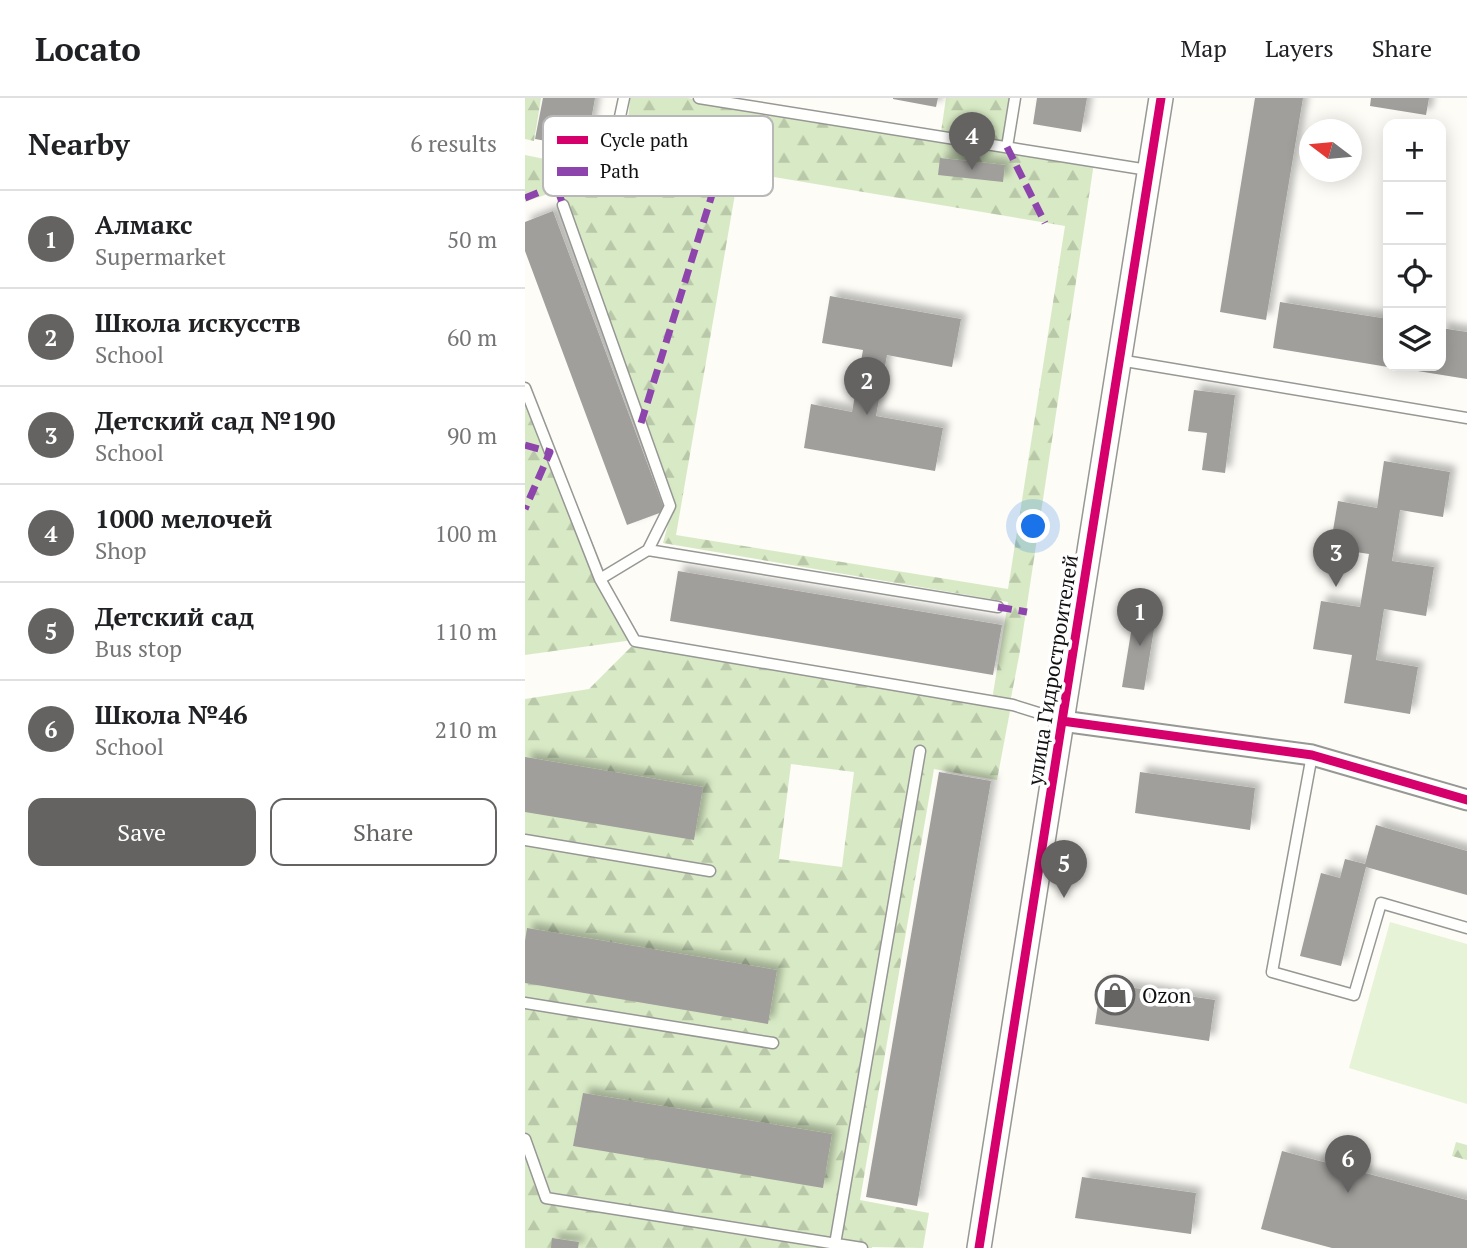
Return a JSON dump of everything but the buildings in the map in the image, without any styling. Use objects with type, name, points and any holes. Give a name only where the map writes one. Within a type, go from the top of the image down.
[{"type":"street","name":"улица Гидростроителей","points":[[979,1248],[1161,98]]},
{"type":"street","points":[[1062,721],[1312,755],[1467,800]]},
{"type":"lane","points":[[620,116],[624,98]]},
{"type":"lane","points":[[699,98],[1149,170]]},
{"type":"lane","points":[[1007,148],[1015,98]]},
{"type":"lane","points":[[563,205],[670,506],[648,550],[600,579]]},
{"type":"lane","points":[[1119,360],[1467,418]]},
{"type":"lane","points":[[525,388],[600,579],[635,641],[1013,705],[1062,721]]},
{"type":"lane","points":[[648,550],[998,607]]},
{"type":"lane","points":[[835,1244],[920,751]]},
{"type":"lane","points":[[1312,755],[1272,972],[1354,995],[1381,903],[1467,928]]},
{"type":"lane","points":[[525,840],[710,871]]},
{"type":"lane","points":[[525,1003],[773,1043]]},
{"type":"lane","points":[[525,1139],[546,1198],[862,1248]]},
{"type":"green space","points":[[525,98],[541,98],[534,141],[525,139]]},
{"type":"green space","points":[[630,98],[687,98],[1094,163],[1010,703],[992,700],[1008,602],[663,543],[673,506],[561,196],[735,196],[676,535],[1008,589],[1065,226],[773,177],[773,116],[628,116]]},
{"type":"green space","points":[[946,98],[1010,98],[1003,143],[941,132]]},
{"type":"green space","points":[[525,155],[543,159],[543,196],[525,202]]},
{"type":"green space","points":[[525,381],[633,640],[525,655]]},
{"type":"green space","points":[[635,643],[1011,706],[997,780],[934,769],[860,1200],[929,1213],[923,1248],[525,1248],[525,699],[589,689]],"holes":[[[791,764],[854,772],[842,867],[779,859]]]},
{"type":"green space","points":[[1390,922],[1467,944],[1467,1104],[1349,1068]]},
{"type":"green space","points":[[1456,1142],[1467,1145],[1467,1160],[1452,1156]]},
{"type":"marked path","points":[[1007,147],[1045,223]]},
{"type":"marked path","points":[[525,198],[543,191]]},
{"type":"marked path","points":[[560,196],[563,205]]},
{"type":"marked path","points":[[641,423],[712,196]]},
{"type":"marked path","points":[[525,445],[550,452],[525,509]]},
{"type":"marked path","points":[[998,607],[1027,612]]},
{"type":"cycle path","points":[[979,1248],[1161,98]]},
{"type":"cycle path","points":[[1062,721],[1312,755],[1467,800]]},
{"type":"place","name":"1000 мелочей","points":[[972,170]]},
{"type":"place","name":"Школа искусств","points":[[867,415]]},
{"type":"place","name":"Детский сад №190","points":[[1336,587]]},
{"type":"place","name":"Алмакс","points":[[1140,646]]},
{"type":"place","name":"Детский сад","points":[[1064,898]]},
{"type":"place","name":"Ozon","points":[[1115,995]]},
{"type":"place","name":"Школа №46","points":[[1348,1193]]}]
